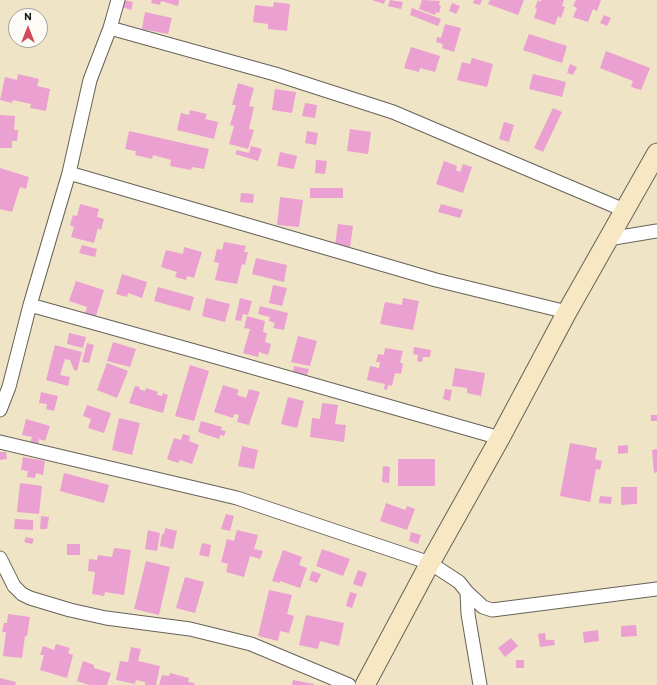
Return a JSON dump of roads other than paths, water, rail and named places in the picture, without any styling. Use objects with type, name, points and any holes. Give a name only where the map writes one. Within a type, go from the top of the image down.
[{"type":"street","points":[[0,410],[9,387],[30,305],[69,173],[90,80],[110,28],[118,0]]},
{"type":"street","points":[[110,28],[275,74],[394,112],[624,210]]},
{"type":"street","points":[[365,685],[567,312],[657,153]]},
{"type":"street","points":[[69,173],[436,280],[567,312]]},
{"type":"street","points":[[608,239],[657,231]]},
{"type":"street","points":[[30,305],[201,352],[500,438]]},
{"type":"street","points":[[0,442],[237,498],[430,563],[459,582],[466,592],[483,607],[492,610],[657,589]]},
{"type":"street","points":[[0,558],[14,586],[22,594],[30,598],[70,610],[106,618],[190,629],[251,644],[349,685]]},
{"type":"street","points":[[466,592],[477,675],[480,685]]}]
